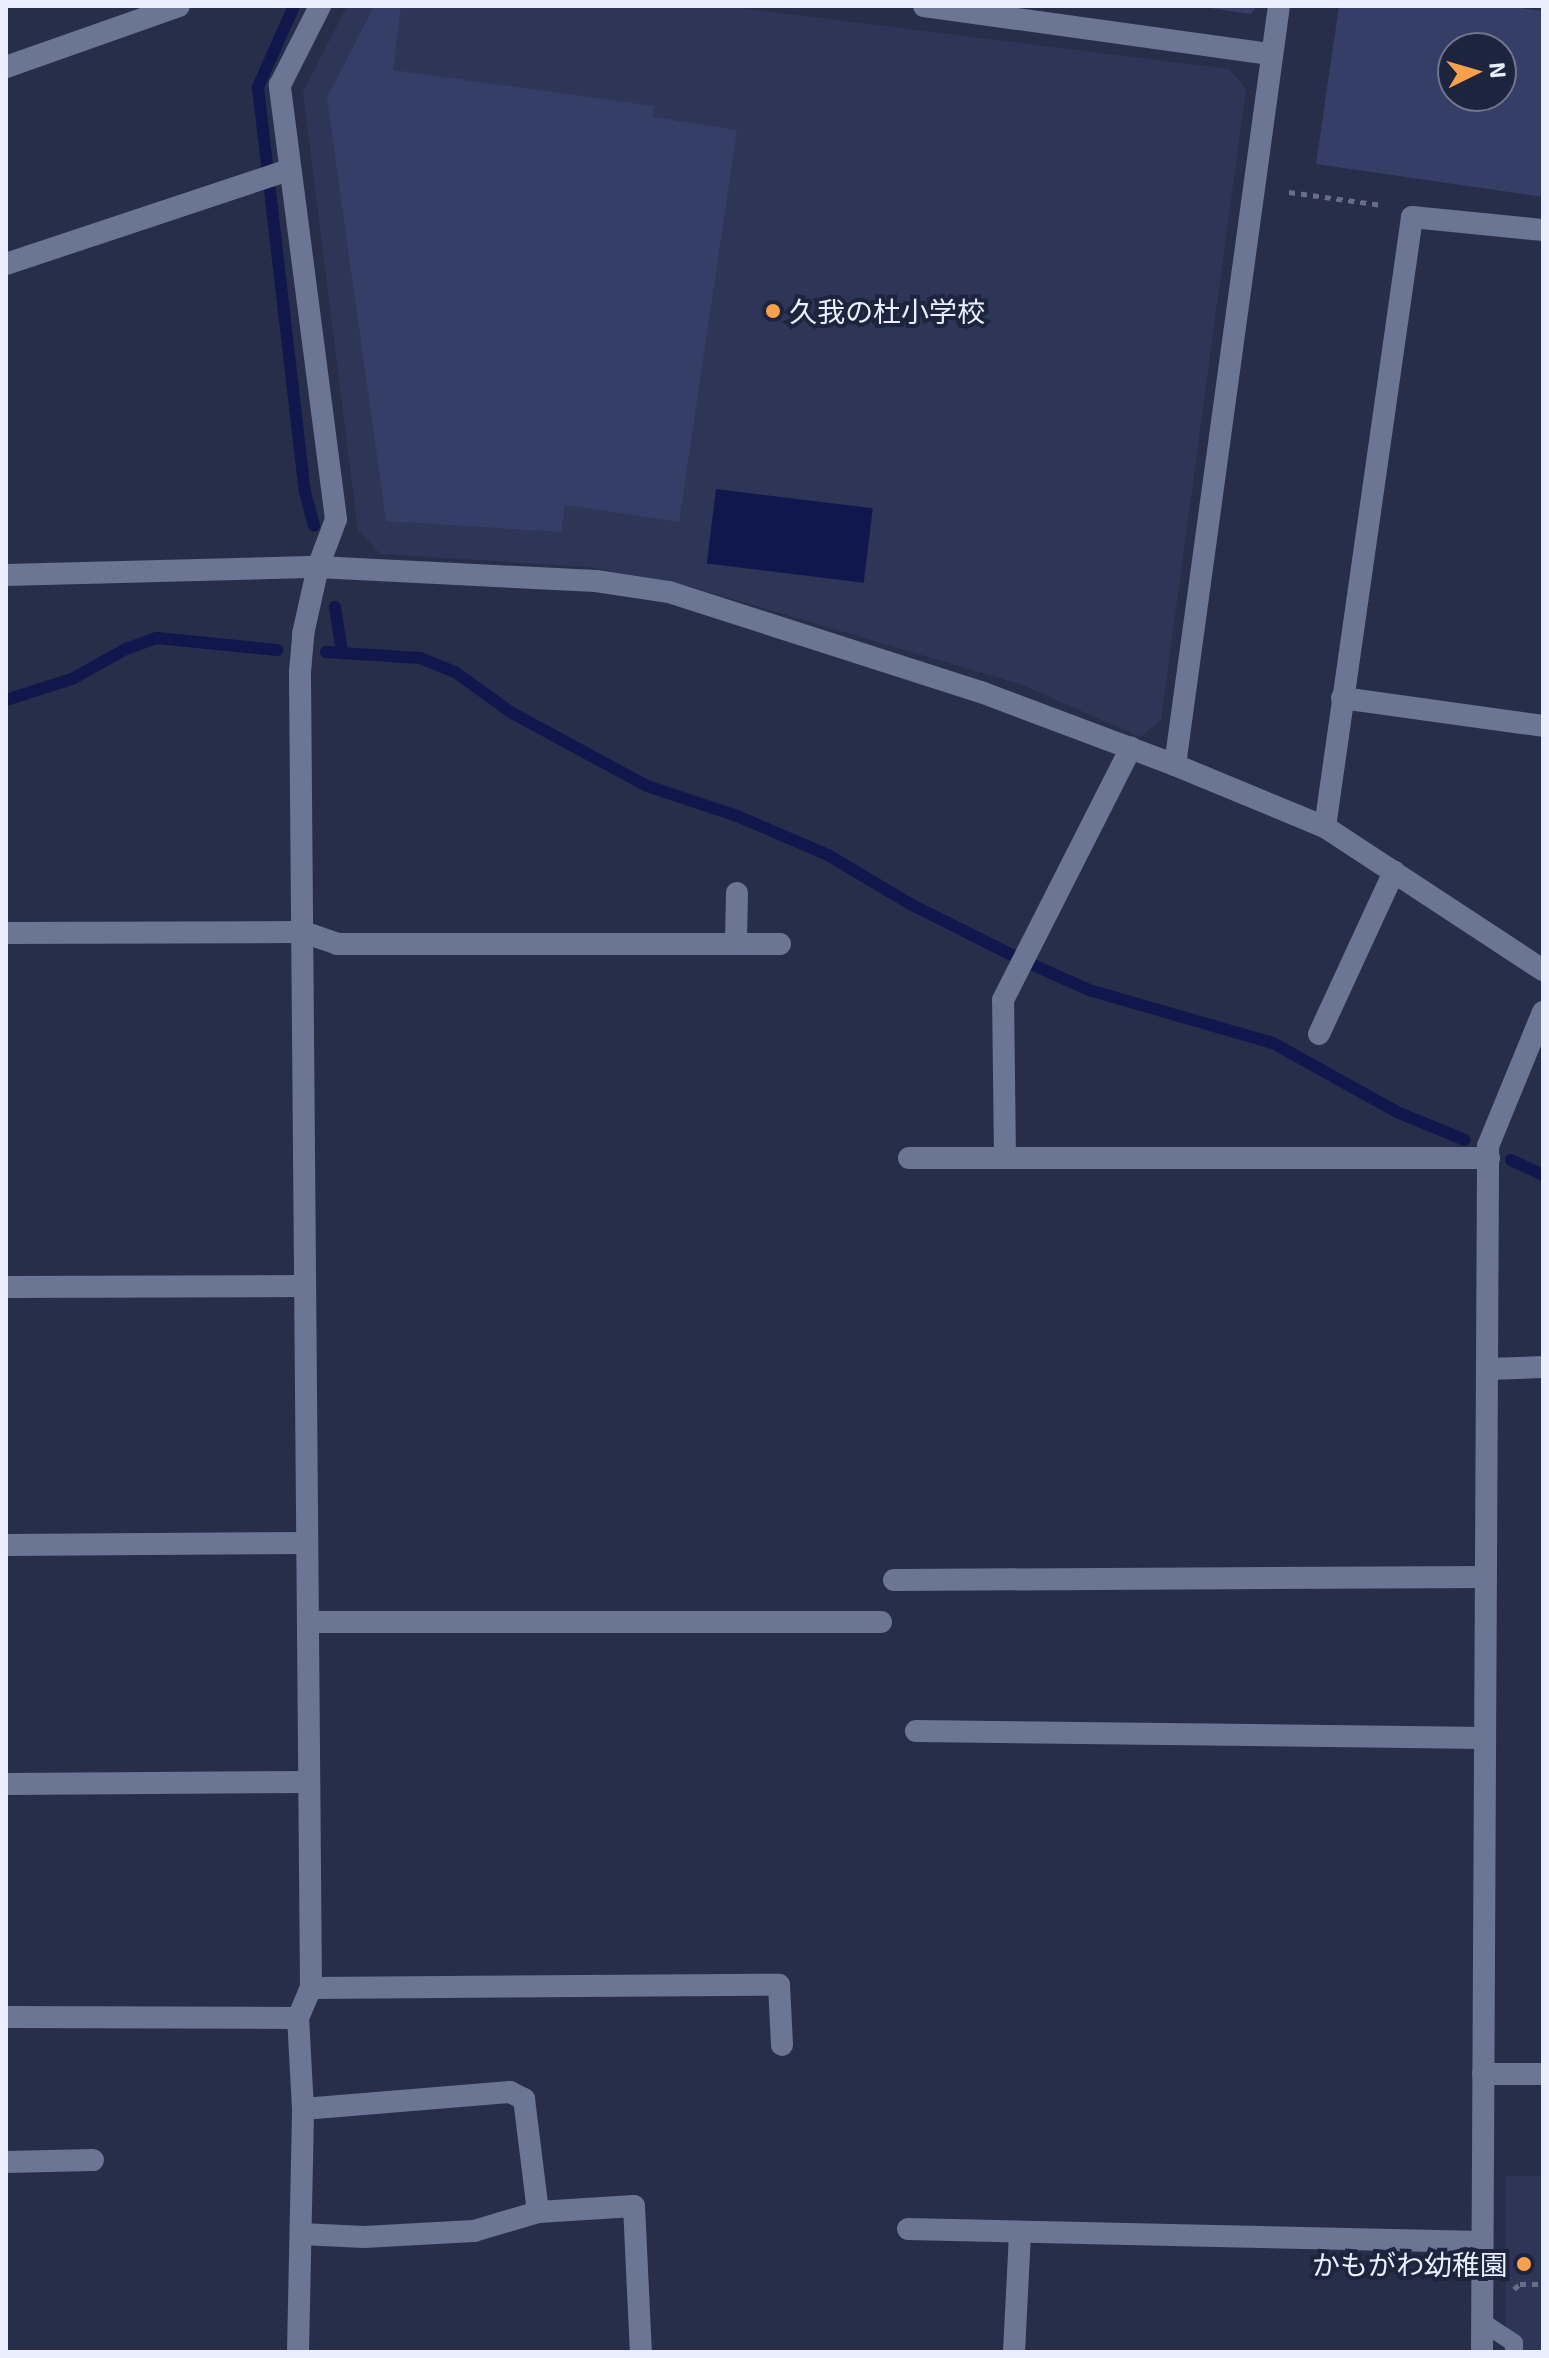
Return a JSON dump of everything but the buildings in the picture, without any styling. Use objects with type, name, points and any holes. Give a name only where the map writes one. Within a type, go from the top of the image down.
[{"type":"street","points":[[6,67],[179,6]]},
{"type":"street","points":[[298,2352],[303,2109],[298,2018],[311,1988],[300,672],[303,634],[318,567],[336,519],[285,171],[280,85],[320,6]]},
{"type":"street","points":[[924,6],[1272,54]]},
{"type":"street","points":[[1175,765],[1279,6]]},
{"type":"street","points":[[6,264],[285,171]]},
{"type":"street","points":[[1325,827],[1412,217],[1543,230]]},
{"type":"street","points":[[6,575],[318,567],[596,581],[669,592],[981,692],[1175,765],[1325,827],[1543,970]]},
{"type":"street","points":[[1342,698],[1543,726]]},
{"type":"street","points":[[1005,1158],[1003,1000],[1131,748]]},
{"type":"street","points":[[1319,1034],[1394,872]]},
{"type":"street","points":[[736,943],[737,893]]},
{"type":"street","points":[[6,933],[303,932],[337,944],[780,944]]},
{"type":"street","points":[[1482,2352],[1488,1146],[1543,1012]]},
{"type":"street","points":[[909,1158],[1489,1158]]},
{"type":"street","points":[[6,1287],[305,1286]]},
{"type":"street","points":[[1487,1369],[1543,1367]]},
{"type":"street","points":[[6,1545],[307,1543]]},
{"type":"street","points":[[894,1580],[1486,1577]]},
{"type":"street","points":[[308,1622],[881,1622]]},
{"type":"street","points":[[916,1731],[1485,1738]]},
{"type":"street","points":[[6,1784],[309,1782]]},
{"type":"street","points":[[311,1988],[779,1985],[782,2045]]},
{"type":"street","points":[[6,2017],[298,2018]]},
{"type":"street","points":[[1483,2074],[1543,2074]]},
{"type":"street","points":[[303,2109],[510,2092],[524,2099],[538,2212]]},
{"type":"street","points":[[6,2162],[93,2160]]},
{"type":"street","points":[[301,2234],[364,2237],[474,2231],[538,2212],[634,2206],[641,2352]]},
{"type":"street","points":[[908,2229],[1482,2242]]},
{"type":"street","points":[[1014,2352],[1020,2232]]},
{"type":"lane","points":[[1482,2322],[1514,2343],[1514,2352]]},
{"type":"path","points":[[1289,192],[1394,206],[1412,217]]},
{"type":"path","points":[[1507,2294],[1520,2284],[1543,2284]]},
{"type":"shaded area","name":"久我の杜小学校","points":[[347,6],[723,6],[1229,69],[1246,89],[1161,720],[1140,737],[1020,684],[692,587],[589,567],[380,554],[358,530],[303,92]]},
{"type":"shaded area","points":[[374,6],[401,6],[393,70],[654,106],[653,117],[737,130],[679,522],[565,505],[561,532],[386,521],[327,98]]},
{"type":"shaded area","points":[[1196,6],[1257,6],[1251,14]]},
{"type":"shaded area","points":[[1339,6],[1506,6],[1543,11],[1543,197],[1316,164]]},
{"type":"shaded area","points":[[716,489],[873,508],[864,583],[707,563]]},
{"type":"shaded area","name":"かもがわ幼稚園","points":[[1506,2176],[1543,2176],[1543,2352],[1506,2352]]},
{"type":"waterway","points":[[294,6],[258,87],[305,492],[314,526]]},
{"type":"waterway","points":[[335,607],[342,653]]},
{"type":"waterway","points":[[6,700],[72,679],[126,649],[157,638],[277,650]]},
{"type":"waterway","points":[[326,652],[420,658],[455,672],[512,713],[647,786],[737,816],[828,855],[912,905],[1022,960],[1089,990],[1273,1043],[1399,1113],[1465,1140]]},
{"type":"waterway","points":[[1511,1160],[1543,1175]]},
{"type":"place","name":"久我の杜小学校","points":[[773,311]]},
{"type":"place","name":"かもがわ幼稚園","points":[[1524,2264]]}]
